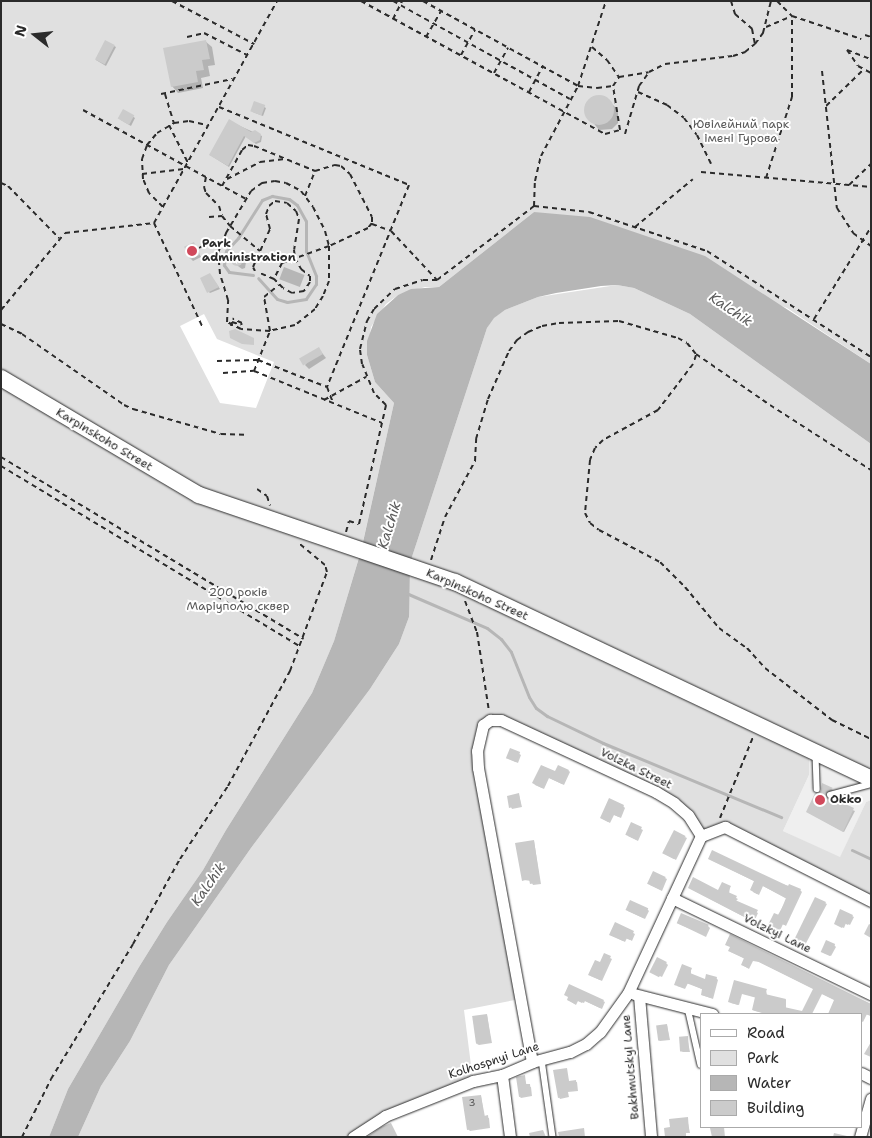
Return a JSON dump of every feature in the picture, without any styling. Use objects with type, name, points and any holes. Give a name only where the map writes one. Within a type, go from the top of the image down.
[{"type":"street","name":"Karpinskoho Street","points":[[1,378],[199,495],[424,567],[871,779]]},
{"type":"street","name":"Volzka Street","points":[[487,722],[501,720],[656,792],[674,803],[688,815],[701,836]]},
{"type":"street","points":[[487,722],[477,751],[478,768],[537,1061]]},
{"type":"street","points":[[701,836],[725,827],[871,901]]},
{"type":"street","name":"Kolhospnyi Lane","points":[[353,1137],[385,1116],[474,1081],[502,1075],[537,1061],[570,1052],[586,1044],[600,1032],[634,994],[672,898],[701,836]]},
{"type":"street","name":"Volzkyi Lane","points":[[672,898],[871,994]]},
{"type":"street","points":[[634,994],[708,1013]]},
{"type":"street","name":"Bakhmutskyi Lane","points":[[634,994],[651,1137]]},
{"type":"street","points":[[502,1075],[510,1137]]},
{"type":"street","points":[[860,1137],[871,1100]]},
{"type":"lane","points":[[816,753],[817,789]]},
{"type":"lane","points":[[830,795],[871,784]]},
{"type":"lane","points":[[688,1008],[700,1061]]},
{"type":"lane","points":[[537,1061],[553,1137]]},
{"type":"path","points":[[172,1],[254,44]]},
{"type":"path","points":[[154,223],[277,1]]},
{"type":"path","points":[[361,1],[605,134],[620,130],[614,86],[619,77]]},
{"type":"path","points":[[393,1],[571,99]]},
{"type":"path","points":[[393,18],[402,1]]},
{"type":"path","points":[[423,1],[578,86],[597,88],[614,86]]},
{"type":"path","points":[[534,206],[535,181],[541,156],[578,86],[606,1]]},
{"type":"path","points":[[731,1],[735,14],[752,29],[755,44]]},
{"type":"path","points":[[619,77],[649,72],[665,64],[733,56],[745,52],[755,44],[766,27],[771,1]]},
{"type":"path","points":[[777,1],[792,16],[860,39]]},
{"type":"path","points":[[426,37],[441,11]]},
{"type":"path","points":[[766,27],[792,16]]},
{"type":"path","points":[[766,178],[792,97],[792,16]]},
{"type":"path","points":[[461,55],[475,30]]},
{"type":"path","points":[[188,37],[204,33],[247,55]]},
{"type":"path","points":[[865,35],[871,37]]},
{"type":"path","points":[[591,47],[607,60],[619,77]]},
{"type":"path","points":[[494,74],[508,48]]},
{"type":"path","points":[[871,59],[847,50],[853,62],[871,74]]},
{"type":"path","points":[[529,92],[543,66]]},
{"type":"path","points":[[826,106],[863,70]]},
{"type":"path","points":[[822,71],[835,198],[841,217],[862,241],[871,246]]},
{"type":"path","points":[[625,134],[642,81],[649,72]]},
{"type":"path","points":[[174,123],[163,94],[234,79]]},
{"type":"path","points":[[638,92],[662,102],[684,118],[700,140],[710,164]]},
{"type":"path","points":[[219,107],[409,185],[327,387],[333,404]]},
{"type":"path","points":[[83,110],[246,199]]},
{"type":"path","points":[[163,207],[149,193],[142,174],[142,159],[147,145],[157,133],[174,123],[194,121],[208,125]]},
{"type":"path","points":[[169,125],[188,162]]},
{"type":"path","points":[[222,186],[242,150],[248,146],[254,146],[316,171],[329,166],[341,166],[350,174],[372,217],[372,223],[368,228],[329,246],[280,263],[274,279]]},
{"type":"path","points":[[226,180],[260,162],[288,159]]},
{"type":"path","points":[[341,166],[344,159]]},
{"type":"path","points":[[849,185],[871,164]]},
{"type":"path","points":[[142,174],[184,169]]},
{"type":"path","points":[[306,196],[316,171]]},
{"type":"path","points":[[701,172],[871,187]]},
{"type":"path","points":[[206,177],[204,187],[206,193],[219,206],[222,216],[230,226],[260,252]]},
{"type":"path","points":[[635,227],[693,179]]},
{"type":"path","points":[[269,181],[286,183],[306,196],[325,231],[329,246],[329,281],[315,310],[294,325],[270,332],[250,331],[231,326],[226,317],[227,293],[217,264],[222,241],[246,199],[256,186],[269,181]]},
{"type":"path","points":[[1,183],[8,186],[60,238]]},
{"type":"path","points":[[255,271],[253,267],[270,229],[266,214],[269,206],[275,201],[284,201],[294,208],[299,219],[294,250],[295,258],[301,269],[310,276],[308,288],[296,294],[279,285],[274,279],[260,273]]},
{"type":"path","points":[[347,542],[349,521],[360,524],[386,405],[374,393],[366,377],[360,349],[362,335],[374,308],[395,289],[408,284],[437,280],[534,206],[590,212],[707,251],[871,357]]},
{"type":"path","points":[[209,217],[222,216]]},
{"type":"path","points":[[1,310],[65,233],[154,223]]},
{"type":"path","points":[[154,223],[203,328]]},
{"type":"path","points":[[372,223],[390,231],[437,280]]},
{"type":"path","points":[[814,319],[871,227]]},
{"type":"path","points":[[199,248],[210,242],[222,241]]},
{"type":"path","points":[[254,371],[270,332],[264,296],[279,285]]},
{"type":"path","points":[[231,326],[232,322],[241,325],[242,323],[234,318]]},
{"type":"path","points":[[424,567],[445,517],[475,461],[476,438],[488,398],[509,351],[517,340],[542,326],[559,323],[619,321],[678,338],[687,343],[696,354],[770,405],[871,470]]},
{"type":"path","points":[[1,324],[22,334],[128,407],[221,434],[245,435]]},
{"type":"path","points":[[696,354],[694,364],[658,410],[603,440],[595,448],[590,460],[585,512],[590,523],[599,530],[654,558],[685,587],[719,628],[747,648],[765,668],[832,720],[871,739]]},
{"type":"path","points":[[217,361],[258,360],[327,387]]},
{"type":"path","points":[[223,373],[254,371],[382,423]]},
{"type":"path","points":[[324,400],[366,377]]},
{"type":"path","points":[[1,457],[304,639]]},
{"type":"path","points":[[1,466],[301,647]]},
{"type":"path","points":[[22,1137],[56,1071],[133,944],[180,860],[232,779],[290,672],[304,639],[327,572],[324,565],[299,543]]},
{"type":"path","points":[[465,601],[477,632],[487,722]]},
{"type":"path","points":[[725,806],[753,737]]},
{"type":"shaded area","points":[[809,754],[871,783],[871,800],[866,802],[840,858],[783,831],[809,775]]},
{"type":"green space","name":"Ювілейний парк імені Гурова","points":[[1,1],[871,1],[871,364],[787,308],[534,212],[439,287],[425,287],[398,295],[386,304],[371,327],[367,355],[375,382],[394,403],[362,546],[219,498],[1,372]],"holes":[[[204,314],[217,339],[274,362],[256,408],[220,403],[180,326]]]},
{"type":"green space","points":[[617,285],[634,288],[690,314],[871,444],[871,774],[410,563],[487,328],[493,318],[505,310],[538,297]]},
{"type":"green space","name":"200 років Маріуполю сквер","points":[[1,378],[183,487],[360,554],[334,641],[312,693],[203,870],[139,967],[68,1089],[49,1137],[1,1137]]},
{"type":"green space","points":[[409,570],[809,754],[809,775],[783,831],[840,857],[866,802],[871,800],[871,901],[725,827],[701,836],[674,803],[490,720],[478,736],[520,999],[464,1010],[473,1081],[353,1137],[78,1137],[101,1086],[130,1041],[169,965],[251,848],[370,689],[399,644],[409,617]]},
{"type":"water","name":"Kalchik","points":[[534,212],[590,217],[705,256],[871,364],[871,444],[690,314],[634,288],[617,285],[601,286],[556,293],[538,297],[505,310],[494,318],[487,328],[410,563],[409,617],[399,644],[370,689],[251,848],[169,965],[130,1041],[101,1086],[78,1137],[49,1137],[68,1089],[139,967],[203,870],[312,693],[334,641],[361,551],[394,403],[375,382],[367,355],[367,341],[377,314],[398,295],[411,289],[439,287]]},
{"type":"water","points":[[284,267],[305,275],[300,287],[279,279]]},
{"type":"building","points":[[105,40],[115,45],[105,65],[95,60]]},
{"type":"building","points":[[206,40],[210,59],[202,60],[204,70],[196,71],[198,82],[171,87],[163,48]]},
{"type":"building","points":[[599,95],[610,99],[614,110],[610,121],[599,125],[588,121],[584,110],[588,99]]},
{"type":"building","points":[[254,101],[265,105],[262,115],[250,111]]},
{"type":"building","points":[[123,109],[134,115],[129,125],[118,119]]},
{"type":"building","points":[[229,119],[251,132],[255,130],[261,134],[260,140],[254,143],[244,136],[228,166],[209,155]]},
{"type":"building","points":[[194,242],[200,255],[190,259],[184,247]]},
{"type":"building","points":[[235,254],[239,254],[243,260],[239,266],[235,266],[231,262],[231,258]]},
{"type":"building","points":[[210,273],[219,287],[207,293],[200,278]]},
{"type":"building","points":[[235,329],[254,338],[254,345],[242,344],[230,338],[229,331]]},
{"type":"building","points":[[319,347],[323,354],[303,365],[299,358]]},
{"type":"building","points":[[510,748],[520,752],[516,762],[506,758]]},
{"type":"building","points":[[541,765],[555,771],[558,765],[569,770],[562,784],[547,777],[542,788],[532,783]]},
{"type":"building","points":[[822,783],[833,788],[826,792],[827,799],[834,799],[854,808],[843,832],[806,812],[815,793],[821,791]]},
{"type":"building","points":[[519,793],[521,805],[509,808],[507,796]]},
{"type":"building","points":[[609,798],[624,805],[619,817],[612,814],[608,822],[600,818]]},
{"type":"building","points":[[631,822],[642,827],[636,840],[625,835]]},
{"type":"building","points":[[674,830],[686,836],[674,859],[662,853]]},
{"type":"building","points":[[534,840],[540,882],[530,884],[529,879],[522,881],[515,843]]},
{"type":"building","points":[[712,850],[788,886],[789,884],[801,889],[785,925],[781,924],[777,932],[767,927],[774,913],[779,915],[786,898],[761,885],[757,894],[750,890],[754,881],[708,859]]},
{"type":"building","points":[[653,871],[666,877],[660,890],[647,884]]},
{"type":"building","points":[[693,877],[718,890],[722,882],[731,886],[728,892],[737,896],[735,900],[758,910],[752,921],[688,888]]},
{"type":"building","points":[[815,897],[826,902],[803,944],[794,940]]},
{"type":"building","points":[[630,900],[648,908],[644,918],[626,910]]},
{"type":"building","points":[[840,909],[853,915],[848,925],[844,923],[842,928],[834,924]]},
{"type":"building","points":[[681,913],[709,925],[704,935],[677,923]]},
{"type":"building","points":[[615,922],[634,931],[630,940],[625,938],[623,941],[609,935]]},
{"type":"building","points":[[730,934],[871,1004],[871,1016],[862,1013],[828,1013],[834,1000],[820,993],[810,1013],[764,1013],[752,1010],[755,997],[741,993],[738,1005],[728,1002],[734,980],[767,989],[765,994],[786,999],[784,1007],[802,1011],[813,989],[757,961],[752,960],[748,968],[741,965],[744,958],[728,951],[730,947],[725,945]]},
{"type":"building","points":[[826,940],[835,944],[830,956],[821,952]]},
{"type":"building","points":[[604,953],[611,956],[600,980],[588,975],[595,960],[600,962]]},
{"type":"building","points":[[657,957],[667,962],[659,977],[649,972]]},
{"type":"building","points":[[682,964],[692,968],[690,973],[705,979],[706,974],[717,977],[711,998],[701,995],[702,989],[686,983],[684,988],[674,985]]},
{"type":"building","points":[[569,984],[604,1000],[600,1008],[583,1000],[582,1003],[576,1000],[575,1004],[567,1000],[568,997],[564,995]]},
{"type":"building","points":[[487,1014],[491,1042],[476,1044],[472,1016]]},
{"type":"building","points":[[667,1024],[669,1039],[658,1040],[656,1026]]},
{"type":"building","points":[[688,1036],[689,1051],[680,1052],[679,1037]]},
{"type":"building","points":[[567,1068],[569,1081],[576,1080],[577,1089],[567,1091],[568,1096],[558,1098],[553,1070]]},
{"type":"building","points":[[525,1075],[526,1084],[530,1084],[531,1095],[519,1097],[516,1077]]},
{"type":"building","points":[[481,1095],[484,1116],[488,1115],[489,1126],[467,1130],[462,1097]]},
{"type":"building","points":[[688,1117],[689,1132],[685,1132],[685,1137],[665,1137],[664,1128],[670,1127],[669,1119]]},
{"type":"building","points":[[391,1123],[398,1137],[367,1137],[381,1127]]},
{"type":"building","points":[[584,1128],[585,1137],[559,1137],[558,1132]]},
{"type":"building","points":[[710,1128],[723,1128],[724,1137],[712,1137]]},
{"type":"waterway","points":[[253,275],[229,272],[224,265],[226,251],[238,238],[262,200],[272,196],[289,199],[297,205],[306,221],[306,251],[316,276],[316,284],[306,299],[287,302],[277,299],[258,278]]},
{"type":"waterway","points":[[406,593],[487,628],[501,639],[511,652],[529,697],[536,708],[547,716],[603,743],[781,817]]},
{"type":"waterway","points":[[852,850],[871,859]]},
{"type":"place","name":"Park administration","points":[[192,251]]},
{"type":"place","name":"Okko","points":[[820,800]]}]
